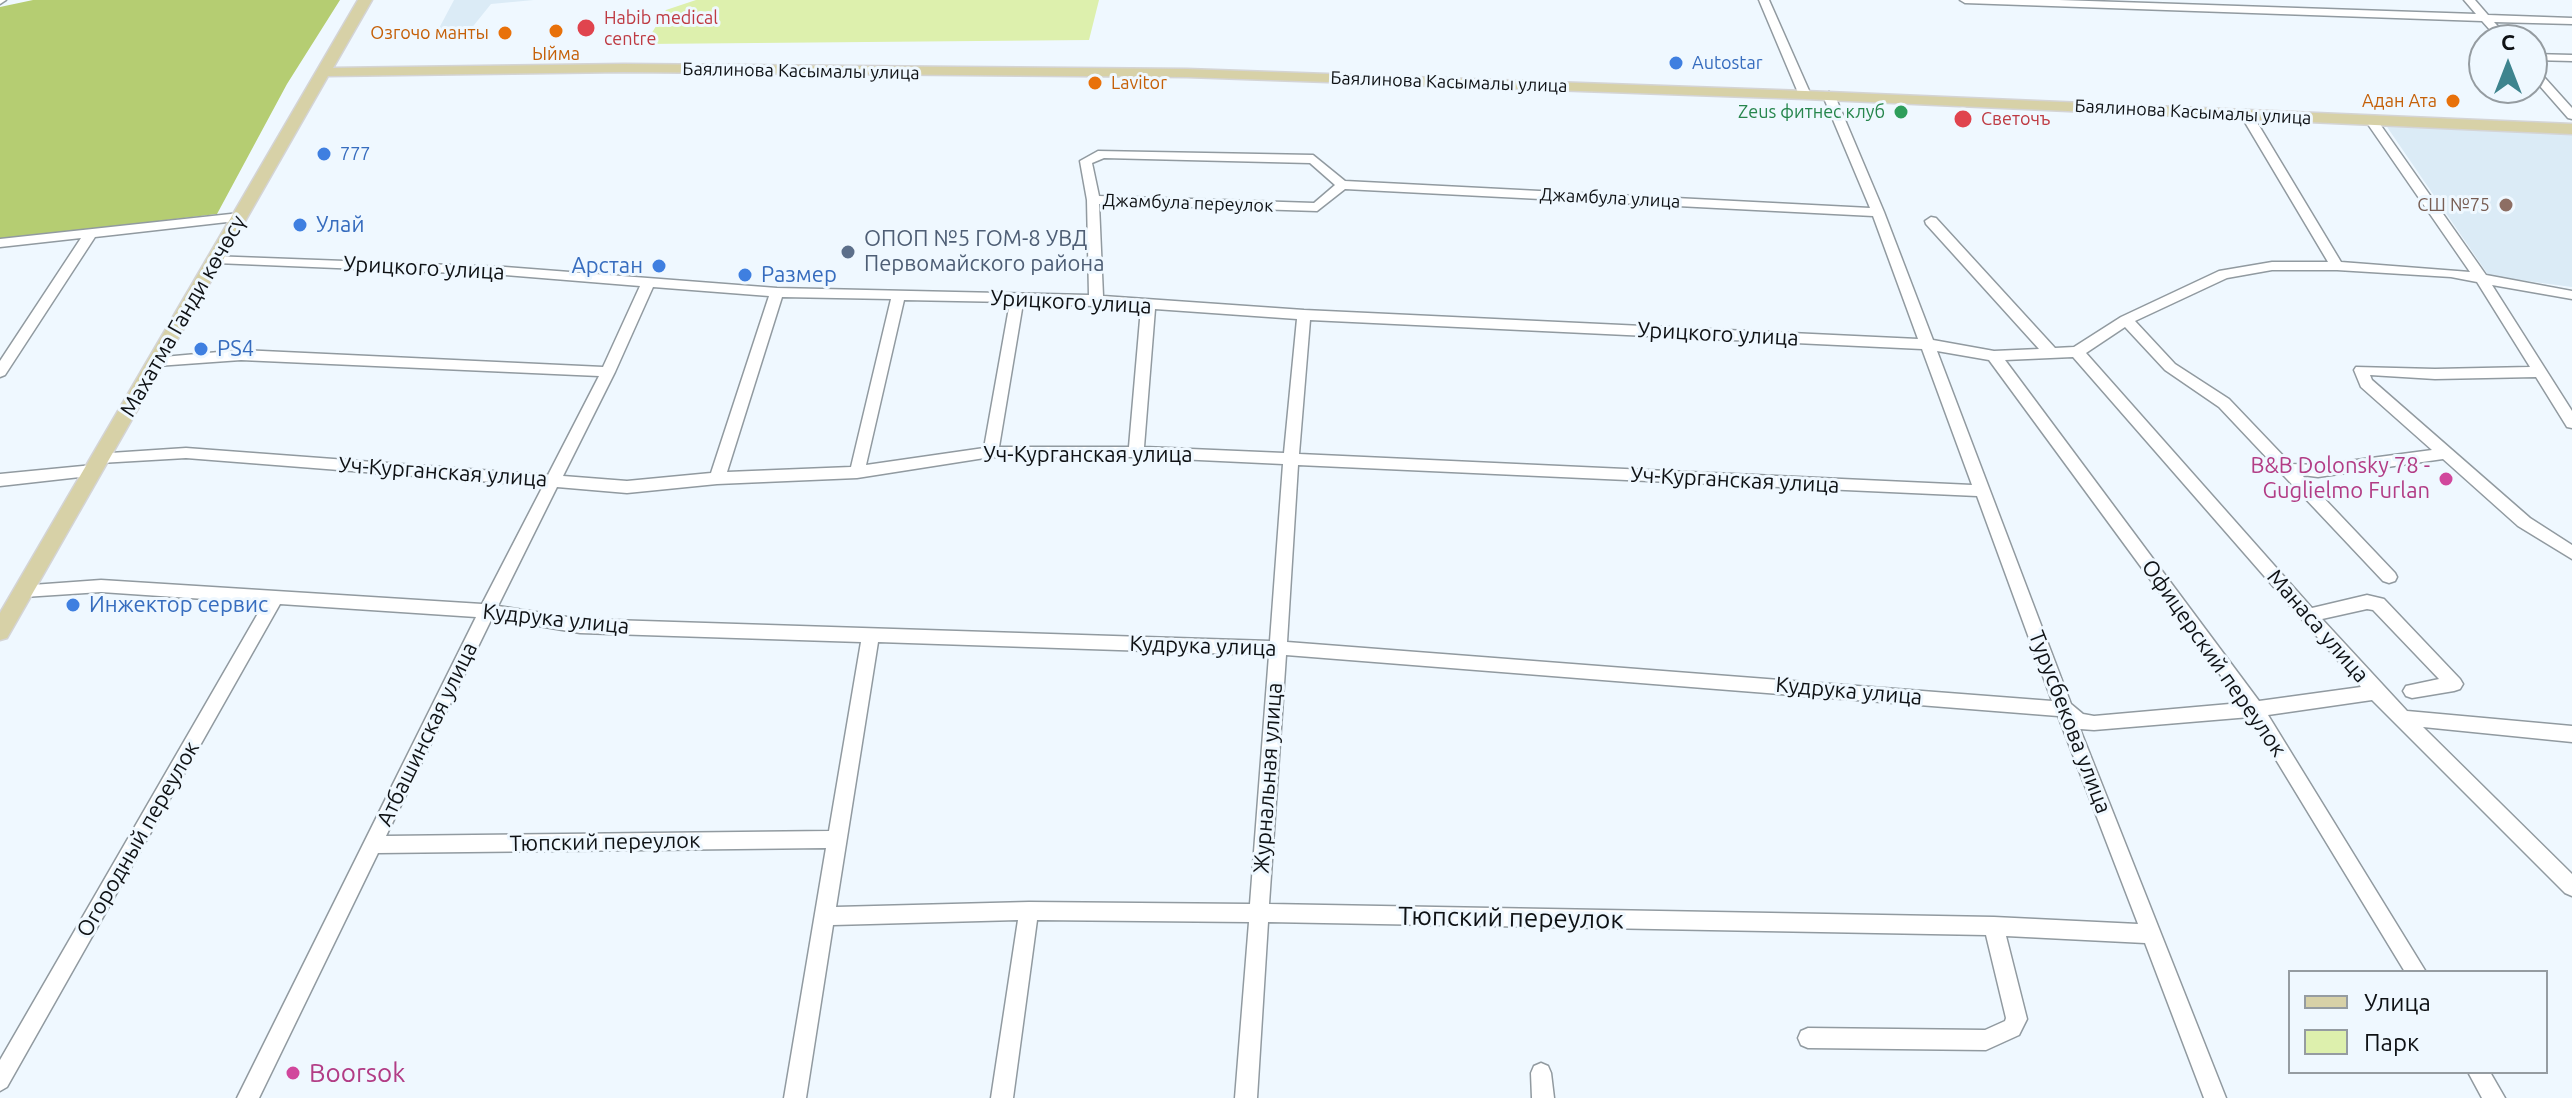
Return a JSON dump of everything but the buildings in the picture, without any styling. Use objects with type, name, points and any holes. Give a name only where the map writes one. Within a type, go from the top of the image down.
[{"type":"main road","name":"Махатма Ганди көчөсү","points":[[0,632],[365,0]]},
{"type":"main road","name":"Баялинова Касымалы улица","points":[[326,72],[624,68],[1187,73],[1805,95],[2572,129]]},
{"type":"street","points":[[1764,0],[1805,95]]},
{"type":"street","points":[[1965,0],[2172,3],[2572,21]]},
{"type":"street","points":[[2351,0],[2361,13]]},
{"type":"street","points":[[2469,0],[2490,24]]},
{"type":"street","points":[[2548,57],[2572,58]]},
{"type":"street","points":[[2548,88],[2572,115]]},
{"type":"street","points":[[1829,96],[1878,212],[1927,344],[1994,356],[2077,352],[2126,320],[2224,274],[2272,266],[2337,266],[2451,273],[2572,295]]},
{"type":"street","points":[[2246,114],[2337,266]]},
{"type":"street","points":[[2371,120],[2483,281],[2572,422]]},
{"type":"street","name":"Джамбула переулок","points":[[1102,154],[1313,159],[1342,185],[1317,207],[1093,200],[1086,161],[1102,154]]},
{"type":"street","name":"Джамбула улица","points":[[1342,185],[1878,212]]},
{"type":"street","points":[[1093,200],[1096,300]]},
{"type":"street","points":[[0,243],[240,217]]},
{"type":"street","points":[[1931,221],[2051,353]]},
{"type":"street","points":[[0,372],[92,232]]},
{"type":"street","name":"Урицкого улица","points":[[216,259],[505,271],[777,292],[1096,300],[1304,315],[1927,344]]},
{"type":"street","name":"Атбашинская улица","points":[[248,1098],[487,611],[555,480],[648,284]]},
{"type":"street","points":[[717,478],[777,292]]},
{"type":"street","points":[[857,472],[899,294]]},
{"type":"street","points":[[991,452],[1017,299]]},
{"type":"street","points":[[1136,452],[1148,306]]},
{"type":"street","name":"Журнальная улица","points":[[1246,1098],[1304,315]]},
{"type":"street","points":[[2126,320],[2170,367],[2224,403],[2389,577]]},
{"type":"street","name":"Турусбекова улица","points":[[1927,344],[2215,1098]]},
{"type":"street","name":"Манаса улица","points":[[2077,352],[2376,692],[2572,887]]},
{"type":"street","points":[[157,361],[241,355],[608,372]]},
{"type":"street","name":"Офицерский переулок","points":[[1994,356],[2255,709],[2415,970]]},
{"type":"street","points":[[2540,372],[2435,374],[2361,370],[2366,383],[2524,522],[2572,553]]},
{"type":"street","name":"Уч-Курганская улица","points":[[0,480],[186,453],[627,487],[717,478],[857,472],[991,452],[1136,452],[1983,491]]},
{"type":"street","points":[[2289,469],[2318,471],[2446,453]]},
{"type":"street","name":"Кудрука улица","points":[[24,591],[101,586],[487,611],[580,626],[1278,648],[2064,709],[2079,721],[2094,723],[2255,709],[2376,692]]},
{"type":"street","name":"Огородный переулок","points":[[0,1080],[275,598]]},
{"type":"street","points":[[2309,615],[2367,602],[2378,604],[2454,684],[2412,691]]},
{"type":"street","points":[[795,1098],[870,637]]},
{"type":"street","points":[[2402,718],[2572,734]]},
{"type":"street","name":"Тюпский переулок","points":[[373,845],[837,839]]},
{"type":"street","points":[[1002,1098],[1029,911]]},
{"type":"street","name":"Тюпский переулок","points":[[825,916],[1029,911],[1259,913],[1994,926],[2152,934]]},
{"type":"street","points":[[1808,1038],[1986,1040],[2012,1028],[2017,1019],[1994,926]]},
{"type":"street","points":[[1541,1073],[1543,1098]]},
{"type":"street","points":[[2479,1074],[2494,1098]]},
{"type":"shaded area","points":[[454,0],[534,0],[491,4],[470,30],[436,34]]},
{"type":"shaded area","name":"СШ №75","points":[[2385,124],[2572,134],[2572,287],[2489,276]]},
{"type":"green space","points":[[33,0],[340,0],[287,84],[217,214],[0,240],[0,7]]},
{"type":"green space","points":[[696,0],[1099,0],[1089,40],[645,44],[666,10]]},
{"type":"place","name":"Habib medical centre","points":[[586,28]]},
{"type":"place","name":"Ыйма","points":[[556,31]]},
{"type":"place","name":"Озгочо манты","points":[[505,33]]},
{"type":"place","name":"Autostar","points":[[1676,63]]},
{"type":"place","name":"Lavitor","points":[[1095,83]]},
{"type":"place","name":"Адан Ата","points":[[2453,101]]},
{"type":"place","name":"Zeus фитнес клуб","points":[[1901,112]]},
{"type":"place","name":"Светочъ","points":[[1963,119]]},
{"type":"place","name":"777","points":[[324,154]]},
{"type":"place","name":"СШ №75","points":[[2506,205]]},
{"type":"place","name":"Улай","points":[[300,225]]},
{"type":"place","name":"ОПОП №5 ГОМ-8 УВД Первомайского района","points":[[848,252]]},
{"type":"place","name":"Арстан","points":[[659,266]]},
{"type":"place","name":"Размер","points":[[745,275]]},
{"type":"place","name":"PS4","points":[[201,349]]},
{"type":"place","name":"B&B Dolonsky 78 - Guglielmo Furlan","points":[[2446,479]]},
{"type":"place","name":"Инжектор сервис","points":[[73,605]]},
{"type":"place","name":"Boorsok","points":[[293,1073]]}]
